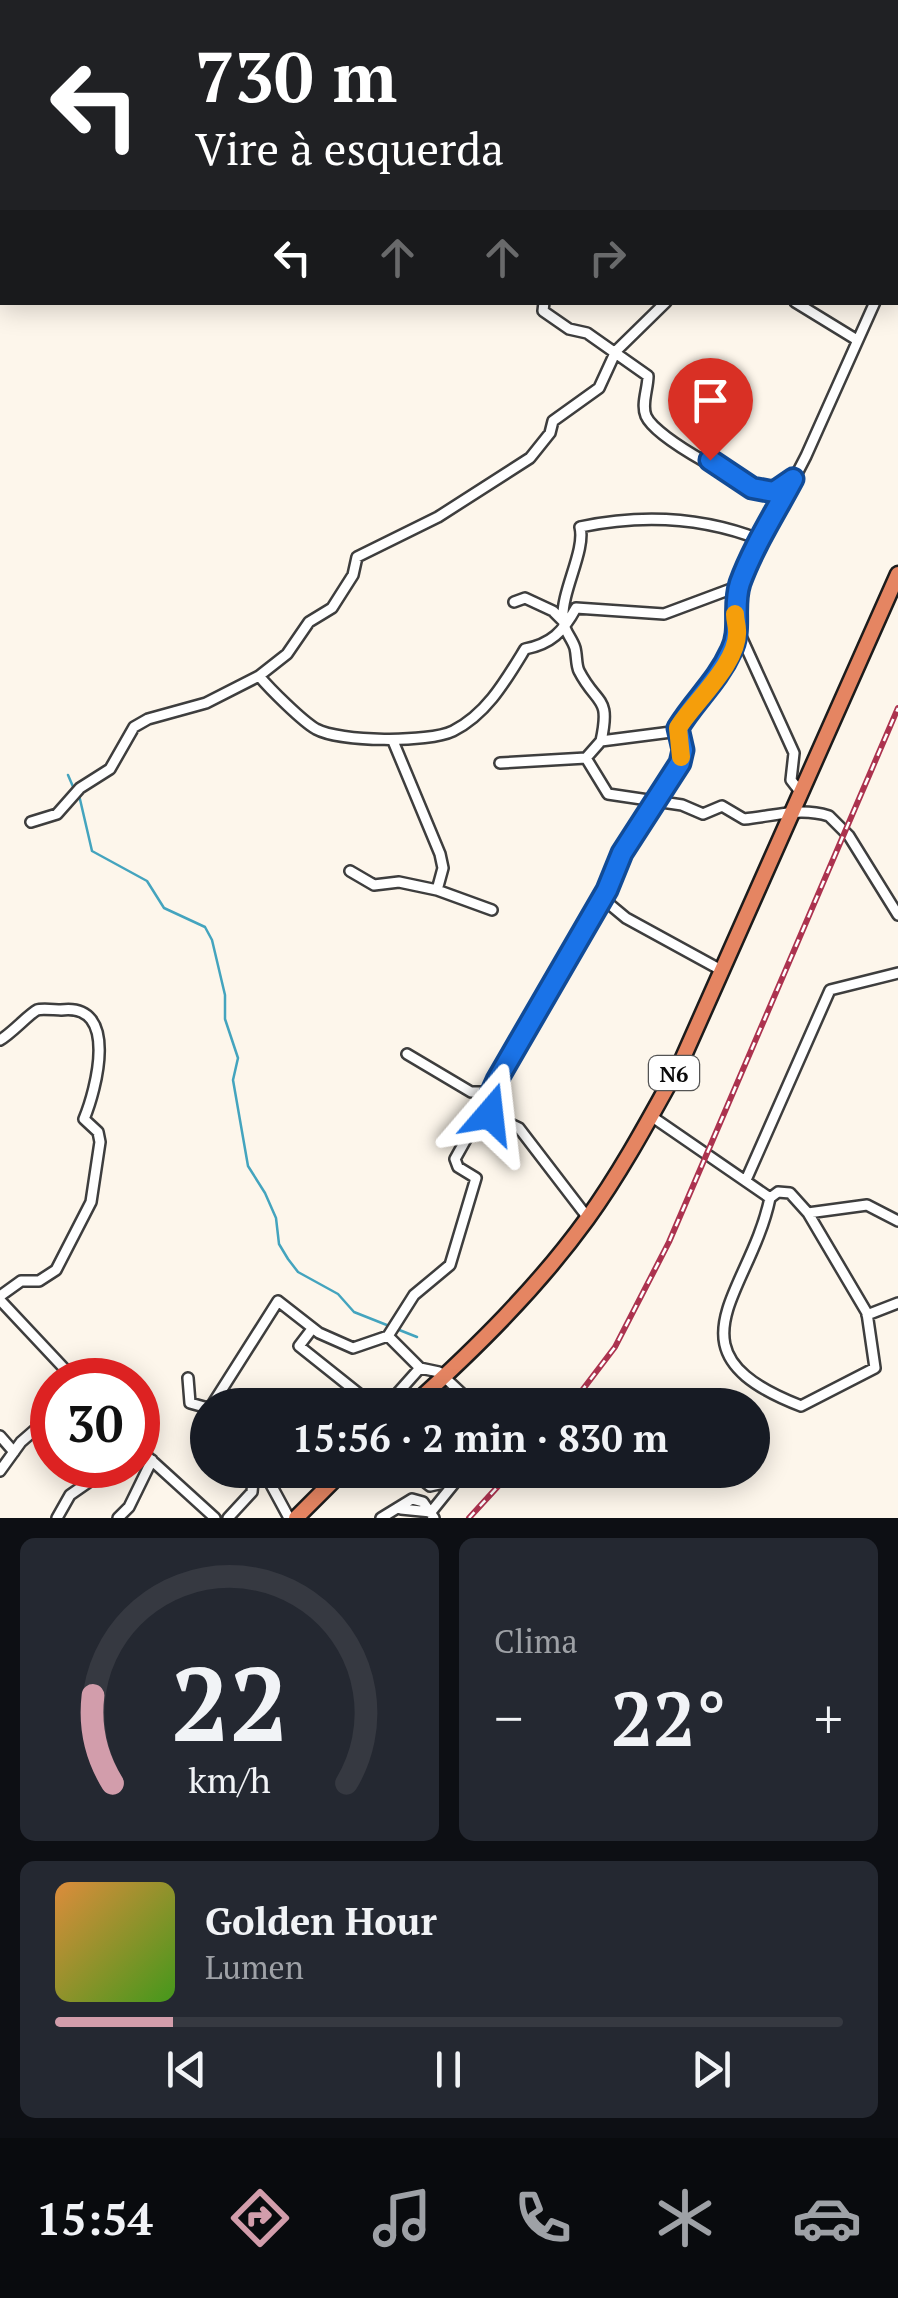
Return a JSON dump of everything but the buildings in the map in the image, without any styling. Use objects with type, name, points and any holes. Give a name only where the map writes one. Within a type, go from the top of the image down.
[{"type":"highway","name":"N6","points":[[431,1388],[541,1277],[588,1218],[650,1116],[721,970],[898,574]]},
{"type":"highway","name":"N6","points":[[849,686],[898,594]]},
{"type":"highway","points":[[298,1516],[326,1488]]},
{"type":"street","points":[[544,305],[543,311],[569,330],[587,333],[648,376],[644,408],[661,435],[752,488],[774,492],[793,479]]},
{"type":"street","points":[[30,822],[57,814],[80,788],[110,769],[134,727],[148,718],[206,703],[258,676],[286,654],[310,622],[332,608],[353,575],[357,557],[438,518],[530,458],[550,433],[553,421],[599,388],[614,354],[663,305]]},
{"type":"street","points":[[799,305],[857,340]]},
{"type":"street","points":[[801,793],[791,780],[794,753],[780,714],[734,621],[739,586],[874,305]]},
{"type":"street","points":[[564,625],[572,564],[582,536],[580,527],[675,518],[734,529],[761,540]]},
{"type":"street","points":[[258,676],[315,728],[334,735],[393,741],[450,733],[490,701],[524,650],[540,646],[576,608],[664,614],[739,586]]},
{"type":"street","points":[[500,763],[586,758],[602,741],[607,713],[604,702],[578,670],[574,647],[553,611],[524,598],[514,602]]},
{"type":"street","points":[[222,1388],[278,1300],[312,1329],[354,1348],[388,1336],[414,1295],[450,1266],[476,1178],[458,1167],[455,1159],[484,1114],[490,1095],[559,967],[602,898],[622,853],[680,763],[679,731],[688,712],[708,693],[738,632]]},
{"type":"street","points":[[507,657],[518,660]]},
{"type":"street","points":[[602,741],[679,731]]},
{"type":"street","points":[[393,741],[440,854],[444,868],[437,890]]},
{"type":"street","points":[[586,758],[608,794],[682,805],[702,814],[722,806],[744,819],[792,809],[803,815],[823,814],[844,830],[898,916]]},
{"type":"street","points":[[350,870],[374,886],[399,882],[437,890],[492,910]]},
{"type":"street","points":[[602,898],[626,918],[721,970]]},
{"type":"street","points":[[746,1180],[830,990],[898,973]]},
{"type":"street","points":[[0,1040],[38,1010],[68,1008],[86,1016],[102,1048],[84,1118],[98,1132],[100,1142],[85,1218],[56,1270],[39,1280],[21,1280],[0,1298],[55,1358]]},
{"type":"street","points":[[406,1054],[471,1092],[490,1095]]},
{"type":"street","points":[[484,1114],[519,1128],[588,1218]]},
{"type":"street","points":[[650,1116],[770,1198]]},
{"type":"street","points":[[790,1192],[808,1213],[867,1316],[875,1368],[801,1406],[774,1396],[729,1360],[721,1338],[725,1314],[770,1198],[790,1192]]},
{"type":"street","points":[[808,1213],[867,1205],[898,1221]]},
{"type":"street","points":[[867,1316],[898,1303]]},
{"type":"street","points":[[312,1329],[299,1346],[352,1388]]},
{"type":"street","points":[[388,1336],[420,1368],[444,1376],[456,1388]]},
{"type":"street","points":[[402,1388],[420,1368]]},
{"type":"street","points":[[188,1378],[190,1404]]},
{"type":"street","points":[[0,1436],[14,1452]]},
{"type":"street","points":[[0,1471],[30,1436]]},
{"type":"street","points":[[160,1467],[215,1518]]},
{"type":"street","points":[[57,1518],[70,1495],[79,1488]]},
{"type":"street","points":[[118,1518],[138,1488]]},
{"type":"street","points":[[228,1518],[252,1488]]},
{"type":"street","points":[[275,1488],[298,1516]]},
{"type":"street","points":[[380,1518],[386,1511],[401,1510],[412,1499],[432,1515],[451,1488]]},
{"type":"waterway","points":[[68,775],[74,789]]},
{"type":"waterway","points":[[79,795],[92,851],[147,881],[164,908],[205,927],[212,940],[225,995],[225,1019],[238,1058],[233,1080],[248,1166],[276,1218],[279,1244],[288,1259],[298,1272],[338,1294],[354,1312],[417,1337]]},
{"type":"railway","points":[[584,1388],[615,1347],[669,1242],[898,708]]},
{"type":"railway","points":[[469,1518],[496,1488]]},
{"type":"slow traffic","points":[[681,757],[678,728],[708,693],[733,649],[738,632],[735,614]]},
{"type":"route","points":[[490,1114],[489,1098],[497,1080],[607,890],[622,853],[680,763],[683,750],[678,728],[708,693],[733,649],[738,632],[734,621],[739,586],[793,479],[774,492],[752,488],[710,460]]}]
